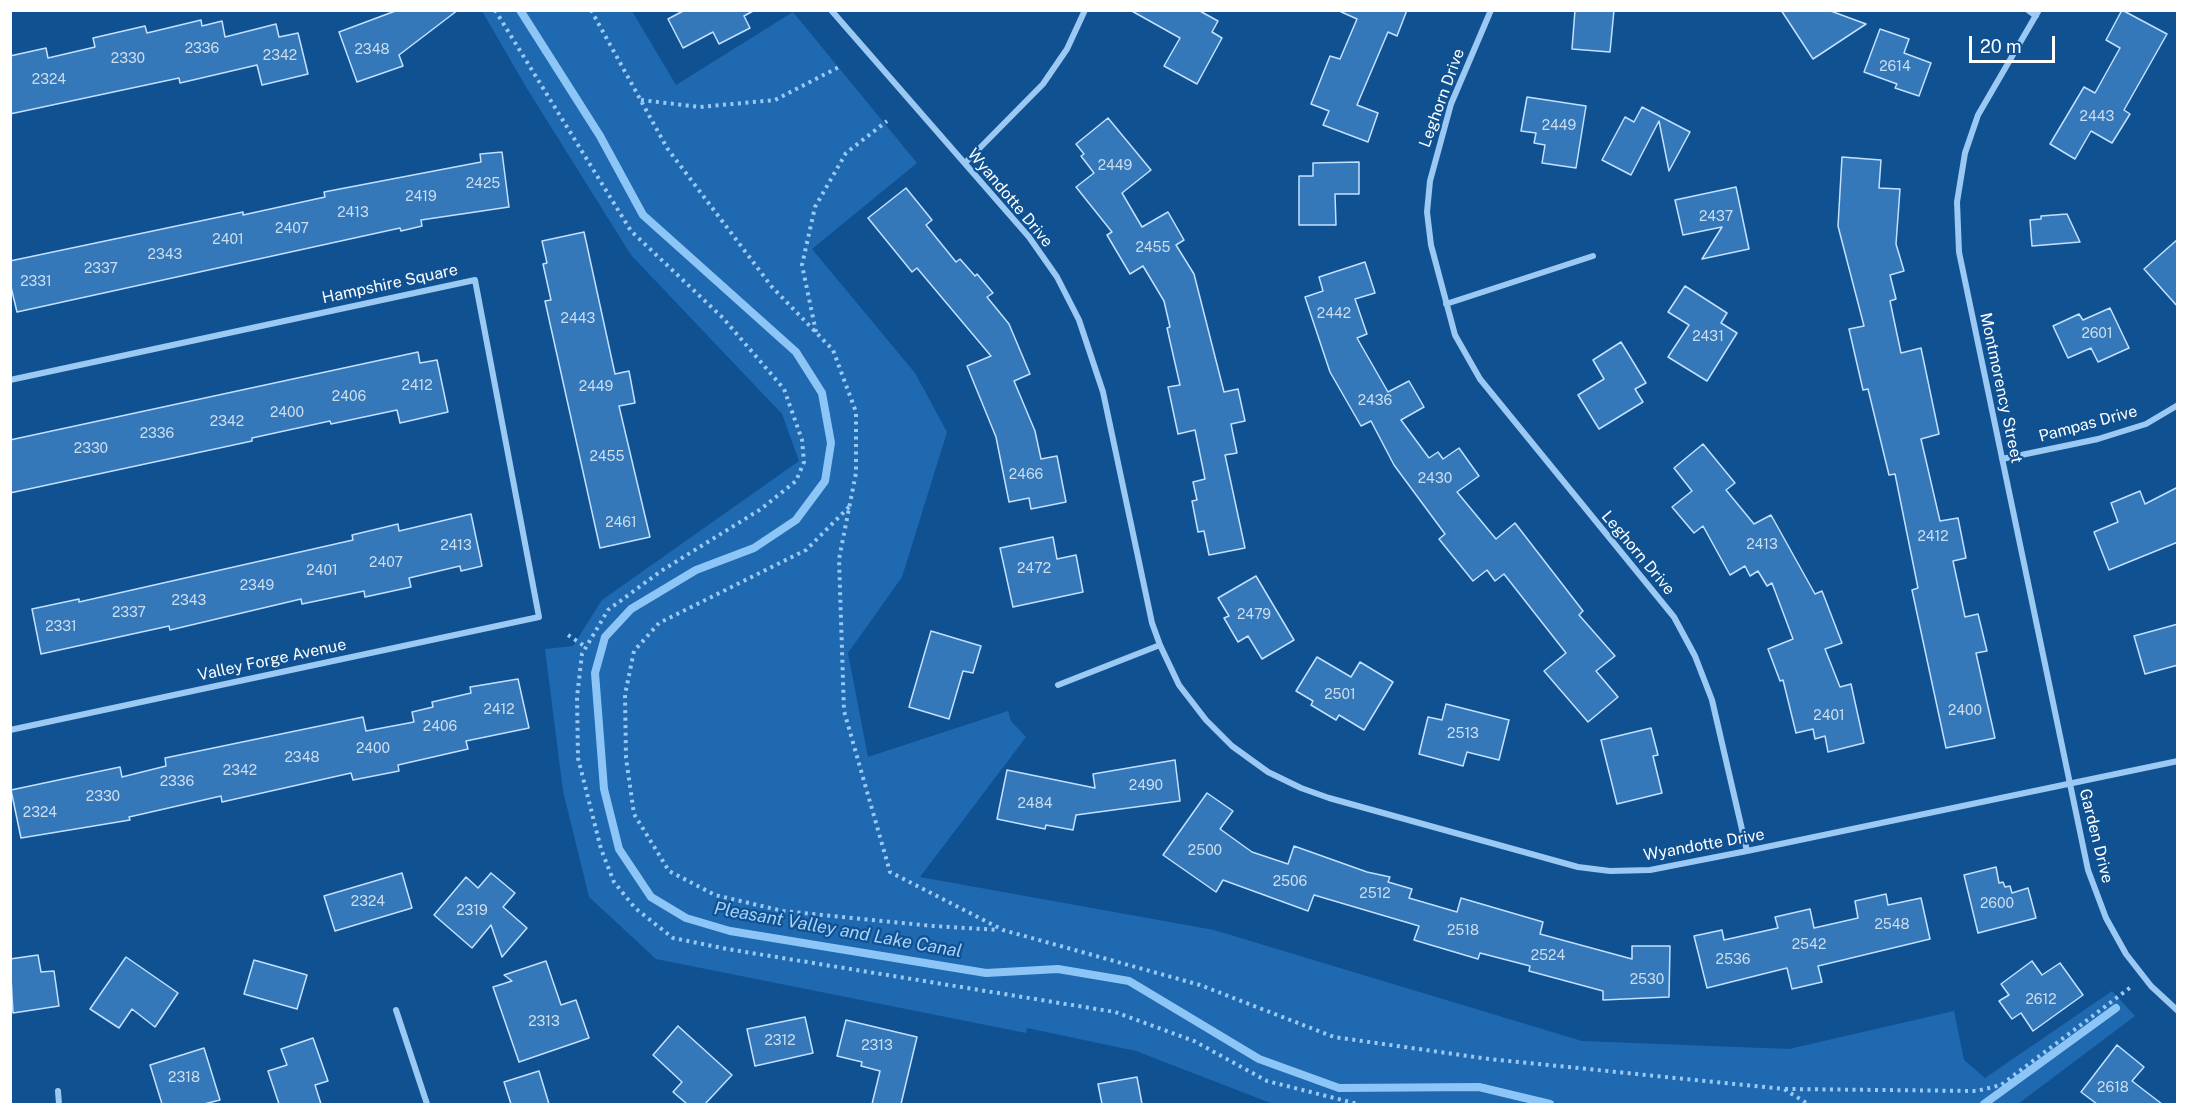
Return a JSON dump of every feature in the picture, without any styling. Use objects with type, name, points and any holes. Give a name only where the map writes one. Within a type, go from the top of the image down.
[{"type":"street","name":"Wyandotte Drive","points":[[831,10],[1029,237],[1057,277],[1079,320],[1103,392],[1152,623],[1160,645],[1179,685],[1206,720],[1232,746],[1268,772],[1301,788],[1578,867],[1610,872],[1650,870],[1747,852],[2178,761]]},
{"type":"street","points":[[965,163],[1043,84],[1067,49],[1084,10]]},
{"type":"street","name":"Leghorn Drive","points":[[1491,10],[1450,104],[1430,181],[1427,212],[1431,245],[1455,335],[1480,380],[1674,617],[1695,656],[1712,700],[1747,852]]},
{"type":"street","points":[[2028,10],[2037,13]]},
{"type":"street","name":"Montmorency Street","points":[[2037,13],[1978,115],[1965,153],[1957,202],[1959,252],[2069,784]]},
{"type":"street","points":[[1446,303],[1593,256]]},
{"type":"street","name":"Hampshire Square","points":[[10,380],[475,280],[539,616]]},
{"type":"street","name":"Pampas Drive","points":[[2002,459],[2098,439],[2146,424],[2178,405]]},
{"type":"street","name":"Valley Forge Avenue","points":[[10,730],[539,616]]},
{"type":"street","points":[[1058,685],[1160,645]]},
{"type":"street","name":"Garden Drive","points":[[2069,784],[2088,870],[2102,908],[2126,954],[2144,977],[2178,1011]]},
{"type":"street","points":[[396,1010],[426,1104]]},
{"type":"street","points":[[58,1091],[59,1104]]},
{"type":"path","points":[[495,10],[631,231],[723,318],[784,389],[802,440],[804,462],[796,481],[761,509],[661,571],[608,610],[582,654],[577,697],[578,758],[601,849],[614,882],[635,908],[673,938],[727,949],[1115,1012],[1194,1041],[1267,1082],[1358,1104]]},
{"type":"path","points":[[591,10],[667,148],[772,287],[833,350],[856,412],[856,473],[839,559],[844,711],[890,872],[1003,930],[1200,985],[1334,1037],[1489,1059],[1784,1089],[1965,1091],[2001,1086],[2144,977]]},
{"type":"path","points":[[640,100],[700,107],[775,100],[841,66]]},
{"type":"path","points":[[816,332],[802,265],[815,207],[846,153],[886,121]]},
{"type":"path","points":[[849,507],[807,550],[659,623],[634,651],[625,695],[626,758],[634,814],[669,871],[715,895],[783,911],[933,926],[1003,930]]},
{"type":"path","points":[[568,634],[586,646]]},
{"type":"path","points":[[1784,1089],[1808,1104]]},
{"type":"shaded area","points":[[482,11],[632,11],[676,85],[793,12],[917,163],[812,249],[915,373],[947,432],[902,577],[848,653],[868,757],[1008,711],[1011,721],[1026,737],[920,877],[1214,930],[1582,1041],[1789,1049],[1954,1011],[1964,1060],[1985,1078],[2112,991],[2135,1016],[2018,1104],[1273,1104],[1136,1051],[1027,1028],[1026,1033],[656,959],[589,897],[563,791],[545,649],[573,646],[602,600],[799,461],[782,414],[631,255],[526,87]]},
{"type":"building","points":[[398,10],[458,10],[399,55],[403,66],[357,82],[339,32]]},
{"type":"building","points":[[685,10],[755,10],[744,16],[750,28],[719,44],[713,32],[683,48],[668,19]]},
{"type":"building","points":[[1130,10],[1198,10],[1218,21],[1212,32],[1222,38],[1197,84],[1164,66],[1180,38]]},
{"type":"building","points":[[1337,10],[1407,10],[1397,36],[1388,32],[1357,105],[1378,113],[1368,142],[1323,125],[1329,111],[1311,104],[1330,56],[1340,59],[1357,19]]},
{"type":"building","points":[[1575,10],[1614,10],[1610,52],[1572,49]]},
{"type":"building","points":[[1781,10],[1828,10],[1866,24],[1813,59]]},
{"type":"building","points":[[2122,10],[2167,34],[2124,110],[2130,114],[2112,143],[2091,131],[2075,159],[2050,144],[2084,87],[2095,93],[2120,48],[2106,40]]},
{"type":"building","points":[[201,20],[202,26],[222,21],[225,37],[276,24],[279,37],[298,33],[308,74],[262,85],[257,65],[180,83],[179,78],[10,114],[10,56],[46,48],[48,58],[95,47],[93,38],[145,26],[147,33]]},
{"type":"building","points":[[1880,29],[1909,39],[1904,53],[1931,63],[1919,96],[1895,88],[1897,84],[1864,72]]},
{"type":"building","points":[[1527,97],[1586,106],[1576,168],[1542,163],[1545,145],[1534,143],[1536,133],[1521,131]]},
{"type":"building","points":[[1642,107],[1690,132],[1669,171],[1659,121],[1631,175],[1602,160],[1625,117],[1634,122]]},
{"type":"building","points":[[1108,118],[1151,170],[1122,193],[1142,227],[1168,212],[1184,240],[1176,245],[1194,274],[1224,392],[1238,389],[1245,421],[1231,424],[1237,453],[1225,455],[1245,548],[1209,555],[1204,531],[1198,532],[1192,501],[1197,500],[1193,482],[1205,479],[1195,430],[1178,434],[1168,387],[1180,385],[1167,328],[1170,327],[1164,301],[1143,266],[1130,274],[1107,235],[1112,232],[1076,187],[1094,173],[1081,156],[1084,154],[1076,144]]},
{"type":"building","points":[[502,152],[509,207],[421,220],[422,226],[401,231],[400,228],[17,312],[10,283],[10,261],[325,197],[324,192],[481,162],[480,154]]},
{"type":"building","points":[[1842,157],[1881,160],[1879,188],[1900,189],[1896,244],[1904,271],[1890,275],[1896,299],[1890,301],[1901,353],[1921,348],[1939,434],[1921,439],[1940,521],[1958,518],[1966,558],[1953,561],[1965,617],[1978,614],[1987,651],[1976,653],[1995,738],[1946,748],[1912,590],[1918,588],[1895,474],[1889,475],[1868,389],[1863,390],[1849,329],[1864,326],[1838,226]]},
{"type":"building","points":[[1359,162],[1359,194],[1335,194],[1336,225],[1299,225],[1299,176],[1313,176],[1313,163]]},
{"type":"building","points":[[1736,187],[1749,249],[1702,259],[1722,227],[1683,235],[1675,200]]},
{"type":"building","points":[[906,188],[932,220],[926,225],[956,262],[960,259],[993,293],[987,297],[1009,324],[1030,374],[1014,381],[1035,431],[1041,459],[1057,456],[1066,502],[1031,509],[1029,498],[1009,502],[996,437],[967,366],[991,356],[917,268],[912,272],[868,218]]},
{"type":"building","points":[[2067,214],[2080,242],[2032,246],[2030,220],[2041,219],[2041,216]]},
{"type":"building","points":[[584,232],[615,374],[629,371],[635,403],[619,406],[650,537],[600,548],[545,301],[551,300],[543,264],[547,263],[542,241]]},
{"type":"building","points":[[2178,239],[2178,307],[2144,269]]},
{"type":"building","points":[[1365,262],[1375,293],[1355,299],[1367,334],[1357,338],[1388,392],[1409,381],[1424,407],[1401,420],[1429,458],[1438,452],[1443,459],[1459,448],[1479,476],[1457,492],[1496,539],[1515,523],[1583,611],[1579,615],[1615,656],[1596,671],[1618,697],[1588,722],[1544,671],[1566,653],[1504,574],[1495,581],[1487,570],[1473,581],[1439,539],[1445,534],[1394,465],[1371,421],[1361,426],[1330,372],[1305,297],[1323,291],[1319,277]]},
{"type":"building","points":[[1685,286],[1727,313],[1721,323],[1737,333],[1707,381],[1668,357],[1689,325],[1668,312]]},
{"type":"building","points":[[2110,308],[2129,348],[2098,362],[2091,348],[2068,358],[2053,326],[2079,314],[2083,320]]},
{"type":"building","points":[[1621,342],[1646,383],[1635,389],[1643,402],[1599,429],[1578,395],[1604,379],[1593,360]]},
{"type":"building","points":[[418,352],[420,363],[437,360],[448,412],[400,423],[397,410],[331,424],[330,421],[252,438],[252,441],[10,493],[10,440]]},
{"type":"building","points":[[1703,444],[1735,483],[1726,490],[1754,524],[1771,515],[1815,594],[1822,591],[1842,643],[1825,649],[1840,687],[1851,684],[1864,743],[1828,752],[1825,736],[1815,739],[1813,729],[1796,733],[1783,680],[1780,681],[1768,649],[1793,639],[1772,583],[1767,586],[1758,571],[1750,576],[1745,566],[1730,575],[1703,526],[1694,533],[1672,507],[1692,491],[1674,468]]},
{"type":"building","points":[[2178,487],[2178,542],[2109,570],[2094,532],[2118,522],[2111,503],[2140,491],[2145,504]]},
{"type":"building","points":[[471,514],[482,566],[461,571],[460,566],[409,578],[411,587],[365,597],[364,591],[302,604],[301,599],[170,630],[169,626],[41,654],[32,609],[79,599],[79,602],[353,540],[352,535],[398,524],[399,531]]},
{"type":"building","points":[[1053,537],[1057,559],[1076,555],[1083,592],[1013,607],[1000,548]]},
{"type":"building","points":[[1256,576],[1294,640],[1262,659],[1248,636],[1238,642],[1224,618],[1229,616],[1218,598]]},
{"type":"building","points":[[2178,624],[2178,665],[2145,674],[2134,636]]},
{"type":"building","points":[[931,631],[981,646],[973,673],[963,671],[949,719],[909,707]]},
{"type":"building","points":[[1317,657],[1351,677],[1360,662],[1393,682],[1364,730],[1339,715],[1336,720],[1311,705],[1313,701],[1296,691]]},
{"type":"building","points":[[518,679],[529,728],[466,741],[468,749],[398,765],[399,771],[353,780],[351,773],[222,802],[221,796],[129,817],[130,820],[21,838],[11,790],[120,767],[122,777],[166,766],[165,758],[363,717],[366,731],[414,722],[412,712],[433,707],[432,702],[471,693],[470,687]]},
{"type":"building","points":[[1446,704],[1509,720],[1499,760],[1467,752],[1463,766],[1419,754],[1428,717],[1442,720]]},
{"type":"building","points":[[1651,728],[1658,755],[1653,756],[1662,793],[1617,804],[1601,740]]},
{"type":"building","points":[[1175,760],[1180,801],[1076,815],[1073,830],[1046,825],[1045,829],[997,819],[1007,770],[1095,788],[1093,774]]},
{"type":"building","points":[[1207,793],[1233,811],[1220,829],[1252,852],[1288,864],[1294,846],[1367,872],[1390,877],[1388,882],[1412,889],[1409,898],[1457,912],[1461,898],[1543,922],[1540,934],[1632,959],[1632,946],[1670,946],[1669,997],[1603,1000],[1603,991],[1529,971],[1530,966],[1480,953],[1478,959],[1414,940],[1419,926],[1314,895],[1308,911],[1223,880],[1216,892],[1163,855]]},
{"type":"building","points":[[1996,867],[1999,883],[2003,882],[2005,887],[2010,886],[2012,893],[2028,888],[2036,918],[1978,933],[1964,875]]},
{"type":"building","points":[[402,873],[412,908],[335,931],[324,896]]},
{"type":"building","points":[[491,873],[515,893],[503,907],[527,928],[502,957],[491,925],[472,948],[434,915],[466,877],[478,888]]},
{"type":"building","points":[[1886,894],[1888,905],[1921,898],[1930,939],[1818,966],[1822,982],[1792,989],[1787,968],[1707,988],[1694,936],[1722,930],[1724,940],[1778,928],[1775,917],[1810,909],[1814,928],[1858,918],[1855,901]]},
{"type":"building","points":[[38,955],[41,972],[54,971],[59,1006],[13,1013],[10,959]]},
{"type":"building","points":[[126,957],[178,993],[155,1027],[132,1009],[119,1028],[90,1009]]},
{"type":"building","points":[[254,960],[307,975],[297,1009],[244,994]]},
{"type":"building","points":[[546,961],[561,1005],[576,1000],[589,1038],[519,1062],[493,987],[512,981],[504,975]]},
{"type":"building","points":[[2032,961],[2042,975],[2060,963],[2083,995],[2033,1031],[2021,1013],[2012,1019],[1999,1001],[2009,995],[2001,984]]},
{"type":"building","points":[[805,1017],[813,1053],[755,1066],[747,1029]]},
{"type":"building","points":[[846,1020],[917,1037],[901,1104],[872,1104],[880,1071],[861,1066],[862,1062],[837,1056]]},
{"type":"building","points":[[678,1026],[732,1075],[705,1104],[687,1104],[673,1092],[682,1082],[653,1055]]},
{"type":"building","points":[[313,1038],[328,1081],[315,1085],[321,1104],[279,1104],[268,1071],[287,1065],[281,1049]]},
{"type":"building","points":[[2117,1045],[2144,1067],[2132,1081],[2162,1104],[2097,1104],[2081,1092]]},
{"type":"building","points":[[204,1048],[220,1100],[204,1104],[162,1104],[150,1065]]},
{"type":"building","points":[[539,1071],[549,1104],[511,1104],[504,1082]]},
{"type":"building","points":[[1137,1077],[1142,1104],[1102,1104],[1098,1084]]},
{"type":"waterway","name":"Pleasant Valley and Lake Canal","points":[[520,10],[600,136],[643,215],[796,352],[822,393],[831,443],[825,481],[796,520],[754,548],[696,570],[631,609],[605,637],[595,673],[604,789],[619,849],[651,897],[686,918],[730,931],[986,973],[1058,969],[1129,981],[1259,1059],[1339,1088],[1479,1087],[1550,1104]]},
{"type":"waterway","points":[[1984,1104],[2116,1008]]}]
